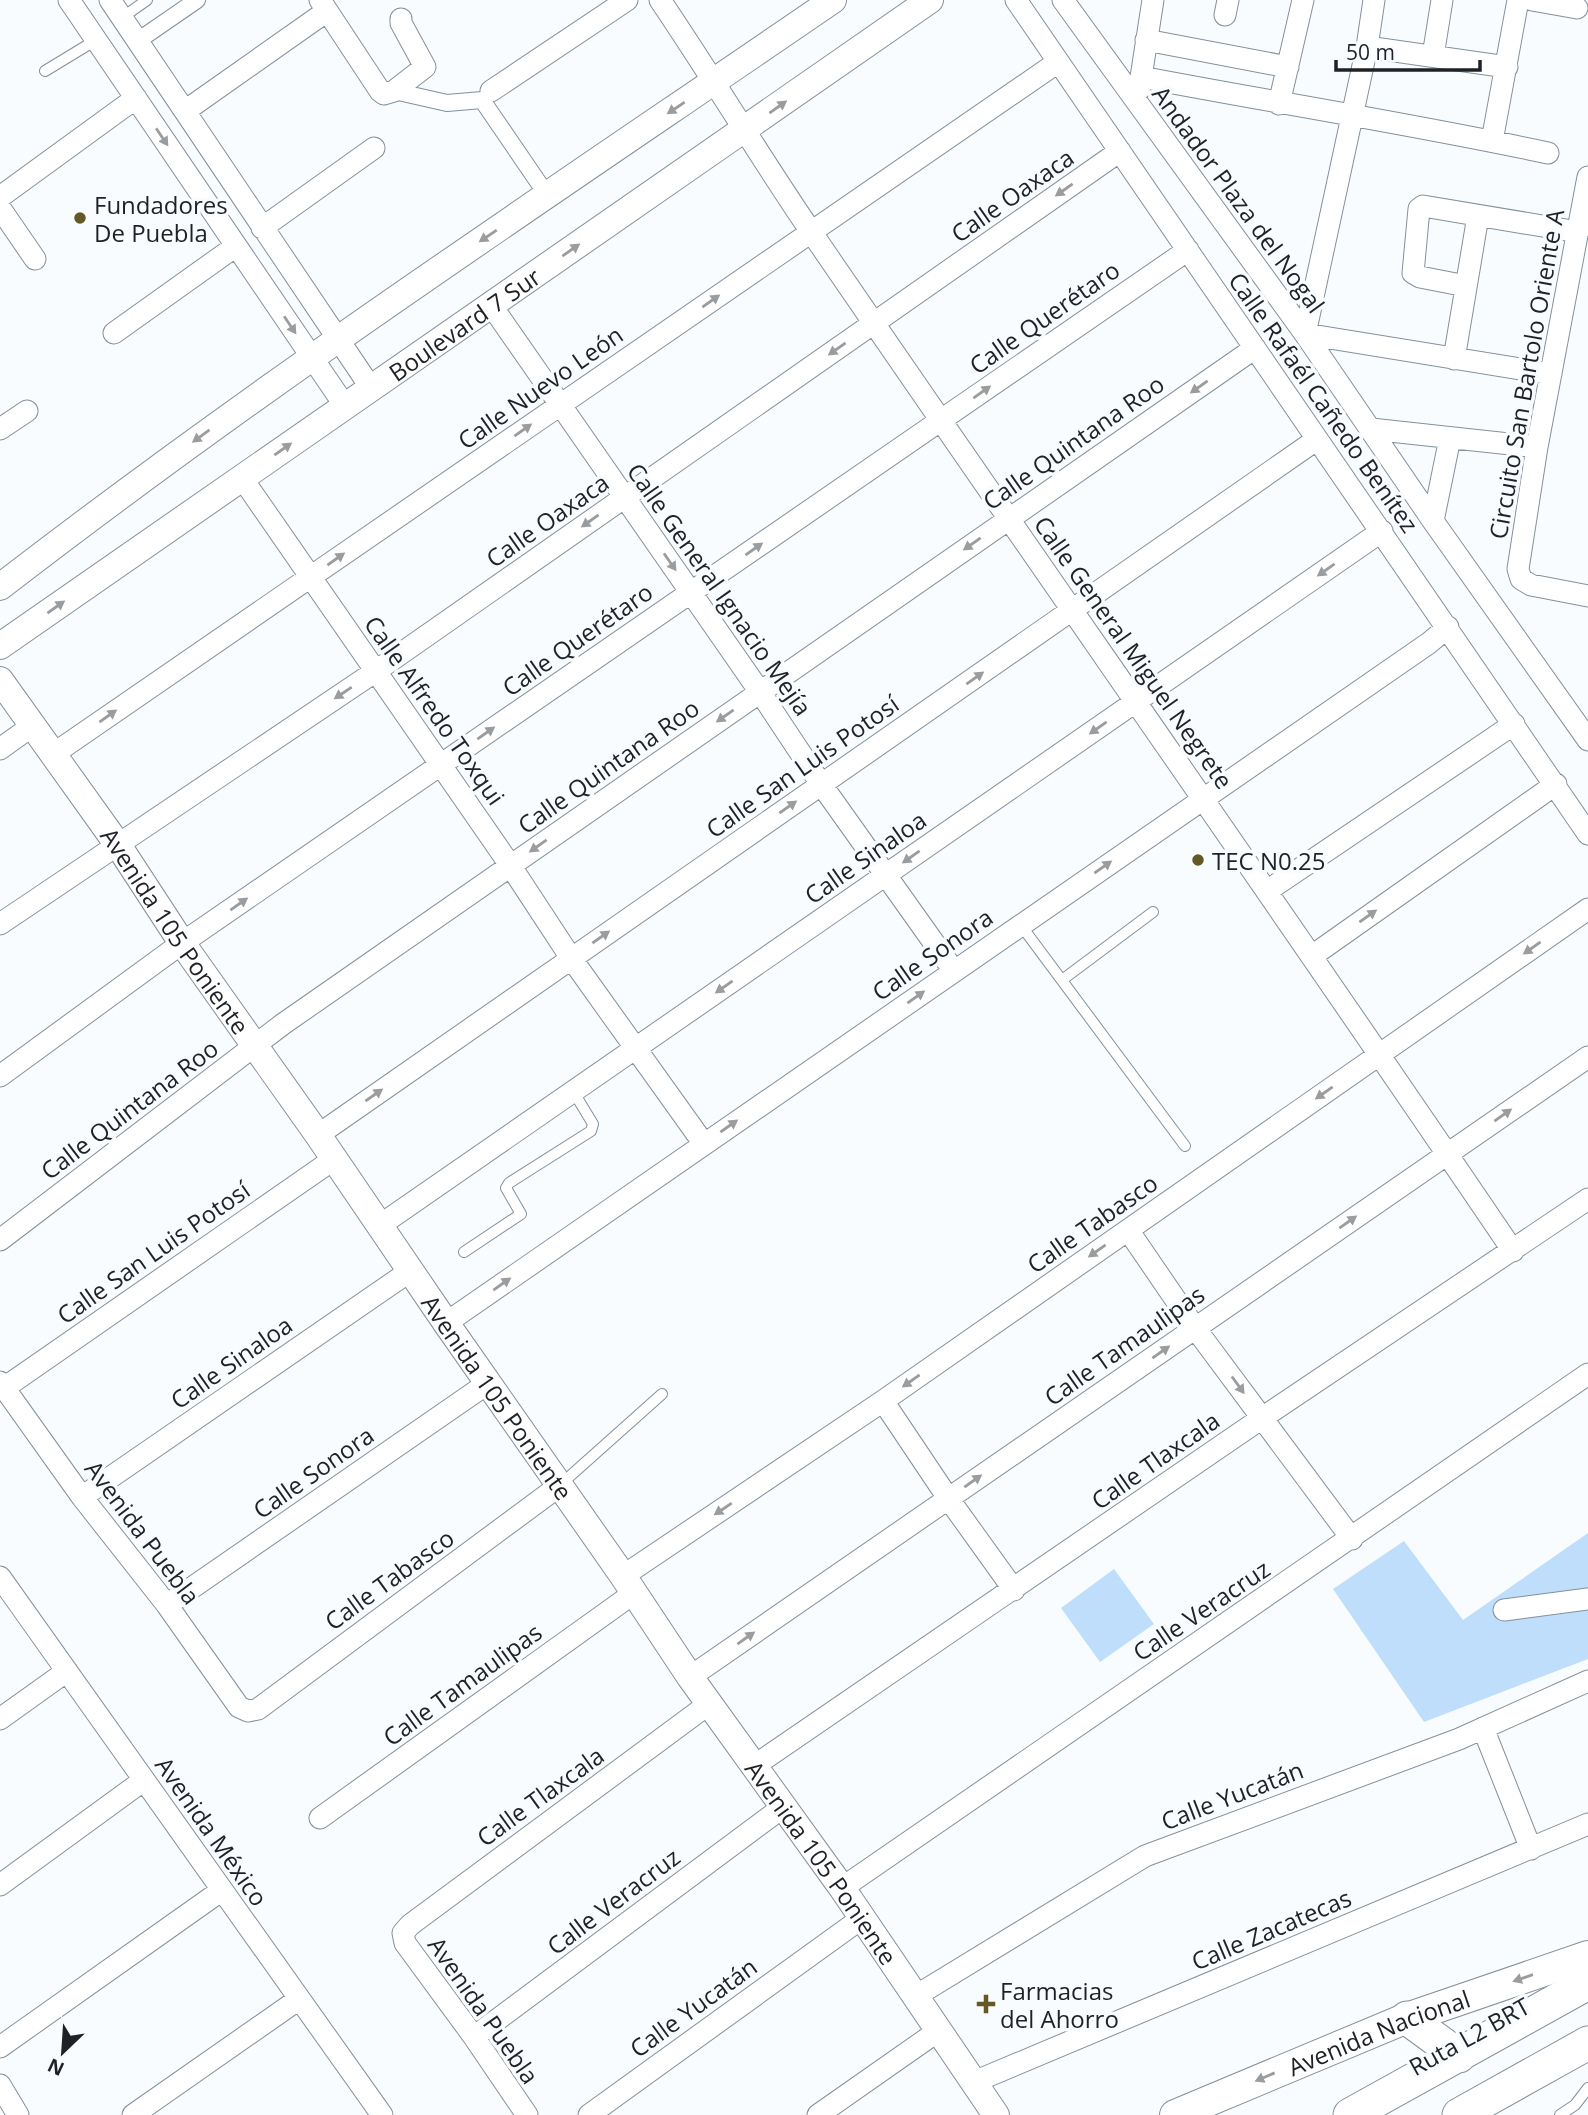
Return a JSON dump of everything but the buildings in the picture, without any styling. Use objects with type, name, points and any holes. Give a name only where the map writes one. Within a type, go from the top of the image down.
[{"type":"main road","name":"Avenida Nacional","points":[[1175,2115],[1406,2018],[1588,1956]]},
{"type":"main road","points":[[1350,2115],[1588,1983]]},
{"type":"main road","points":[[1406,2018],[1459,2056]]},
{"type":"main road","points":[[1459,2115],[1588,2043]]},
{"type":"street","points":[[69,0],[345,406]]},
{"type":"street","points":[[139,40],[197,0]]},
{"type":"street","points":[[491,91],[627,0]]},
{"type":"street","name":"Calle General Miguel Negrete","points":[[660,0],[811,232],[1009,518],[1070,611],[1380,1054],[1513,1251]]},
{"type":"street","points":[[0,587],[112,500],[312,356],[833,0]]},
{"type":"street","name":"Boulevard 7 Sur","points":[[0,646],[930,0]]},
{"type":"street","name":"Calle Rafaél Cañedo Benítez","points":[[1016,0],[1588,834]]},
{"type":"street","name":"Andador Plaza del Nogal","points":[[1063,0],[1305,334],[1588,740]]},
{"type":"street","points":[[1137,103],[1153,0]]},
{"type":"street","points":[[1279,104],[1303,0]]},
{"type":"street","points":[[1374,0],[1367,47],[1305,334],[1550,374]]},
{"type":"street","points":[[1433,56],[1442,0]]},
{"type":"street","points":[[1492,141],[1518,0]]},
{"type":"street","points":[[1532,0],[1577,8]]},
{"type":"street","points":[[185,111],[323,5],[380,91],[447,103],[482,100],[547,195]]},
{"type":"street","points":[[116,9],[371,388]]},
{"type":"street","points":[[389,92],[424,70],[425,66],[401,19]]},
{"type":"street","points":[[1146,40],[1288,67]]},
{"type":"street","points":[[1367,47],[1507,67]]},
{"type":"street","name":"Calle Nuevo León","points":[[52,755],[1058,62]]},
{"type":"street","points":[[1141,77],[1279,104],[1351,114],[1548,153]]},
{"type":"street","points":[[0,197],[136,98]]},
{"type":"street","points":[[262,228],[374,148]]},
{"type":"street","name":"Calle Oaxaca","points":[[0,924],[376,671],[1120,151]]},
{"type":"street","points":[[199,191],[225,173]]},
{"type":"street","name":"Circuito San Bartolo Oriente A","points":[[1588,177],[1550,374],[1518,569],[1521,579],[1531,585],[1588,596]]},
{"type":"street","points":[[1466,286],[1420,277],[1413,273],[1419,209],[1423,206],[1578,232]]},
{"type":"street","points":[[0,208],[35,259]]},
{"type":"street","points":[[1454,359],[1478,216]]},
{"type":"street","points":[[114,333],[236,247]]},
{"type":"street","name":"Calle Querétaro","points":[[0,1076],[182,943],[1188,250]]},
{"type":"street","name":"Calle General Ignacio Mejía","points":[[491,305],[821,784],[954,971]]},
{"type":"street","name":"Calle Quintana Roo","points":[[0,1240],[255,1045],[1255,348]]},
{"type":"street","points":[[0,429],[27,411]]},
{"type":"street","points":[[1371,429],[1537,447]]},
{"type":"street","points":[[1433,521],[1450,438]]},
{"type":"street","name":"Calle San Luis Potosí","points":[[318,1135],[1316,440]]},
{"type":"street","name":"Calle Alfredo Toxqui","points":[[242,478],[510,865],[571,958],[704,1144]]},
{"type":"street","name":"Calle Sinaloa","points":[[379,1226],[1382,531]]},
{"type":"street","name":"Calle Sonora","points":[[446,1323],[1448,628]]},
{"type":"street","name":"Avenida 105 Poniente","points":[[0,680],[118,845],[182,943],[318,1135],[690,1677],[842,1888],[996,2115]]},
{"type":"street","points":[[1267,891],[1514,724]]},
{"type":"street","points":[[0,749],[32,726]]},
{"type":"street","points":[[1312,956],[1556,784]]},
{"type":"street","name":"Calle Tabasco","points":[[629,1585],[883,1401],[1588,909]]},
{"type":"street","name":"Calle Tamaulipas","points":[[690,1677],[1588,1057]]},
{"type":"street","name":"Calle San Luis Potosí","points":[[2,1385],[334,1159]]},
{"type":"street","name":"Calle Tlaxcala","points":[[754,1766],[1262,1418],[1588,1199]]},
{"type":"street","points":[[1128,1230],[1195,1328],[1352,1539]]},
{"type":"street","name":"Calle Sinaloa","points":[[82,1497],[410,1270]]},
{"type":"street","name":"Calle Veracruz","points":[[842,1888],[1588,1374]]},
{"type":"street","name":"Calle Sonora","points":[[167,1605],[488,1383]]},
{"type":"street","name":"Avenida Puebla","points":[[2,1385],[82,1497],[167,1605],[239,1707],[248,1711]]},
{"type":"street","points":[[883,1401],[948,1499],[1014,1590]]},
{"type":"street","name":"Calle Tabasco","points":[[248,1711],[258,1709],[559,1486]]},
{"type":"street","name":"Avenida México","points":[[0,1577],[299,1999],[374,2112]]},
{"type":"street","name":"Calle Tamaulipas","points":[[320,1818],[629,1585]]},
{"type":"street","points":[[1504,1610],[1588,1599]]},
{"type":"street","points":[[0,1719],[67,1671]]},
{"type":"street","name":"Calle Yucatán","points":[[915,1997],[1145,1856],[1483,1728],[1588,1681]]},
{"type":"street","name":"Calle Tlaxcala","points":[[403,1933],[410,1925],[710,1703]]},
{"type":"street","points":[[1483,1728],[1531,1849]]},
{"type":"street","points":[[0,1885],[145,1780]]},
{"type":"street","name":"Calle Veracruz","points":[[474,2037],[783,1807]]},
{"type":"street","name":"Calle Zacatecas","points":[[974,2082],[1588,1824]]},
{"type":"street","points":[[0,2047],[222,1890]]},
{"type":"street","name":"Calle Yucatán","points":[[589,2115],[862,1918]]},
{"type":"street","name":"Avenida Puebla","points":[[403,1933],[405,1943],[527,2115]]},
{"type":"street","points":[[133,2115],[299,1999]]},
{"type":"street","points":[[818,2115],[938,2031]]},
{"type":"street","points":[[0,2085],[18,2115]]},
{"type":"lane","points":[[116,9],[147,0]]},
{"type":"lane","points":[[45,71],[96,40]]},
{"type":"lane","points":[[1062,980],[1153,912]]},
{"type":"lane","points":[[1020,924],[1185,1146]]},
{"type":"lane","points":[[464,1252],[521,1214],[506,1188],[509,1183],[592,1131],[593,1124],[573,1091]]},
{"type":"lane","points":[[559,1486],[662,1394]]},
{"type":"lane","name":"Ruta L2 BRT","points":[[1371,2115],[1588,1994]]},
{"type":"lane","points":[[1448,2115],[1588,2036]]},
{"type":"lane","points":[[1560,2115],[1575,2105],[1588,2088]]},
{"type":"shaded area","points":[[1588,1533],[1588,1659],[1424,1722],[1333,1589],[1404,1541],[1463,1620]]},
{"type":"shaded area","points":[[1114,1569],[1154,1624],[1100,1662],[1061,1608]]},
{"type":"place","name":"Fundadores De Puebla","points":[[80,218]]},
{"type":"place","name":"TEC N0.25","points":[[1198,860]]},
{"type":"place","name":"Farmacias del Ahorro","points":[[986,2004]]}]
